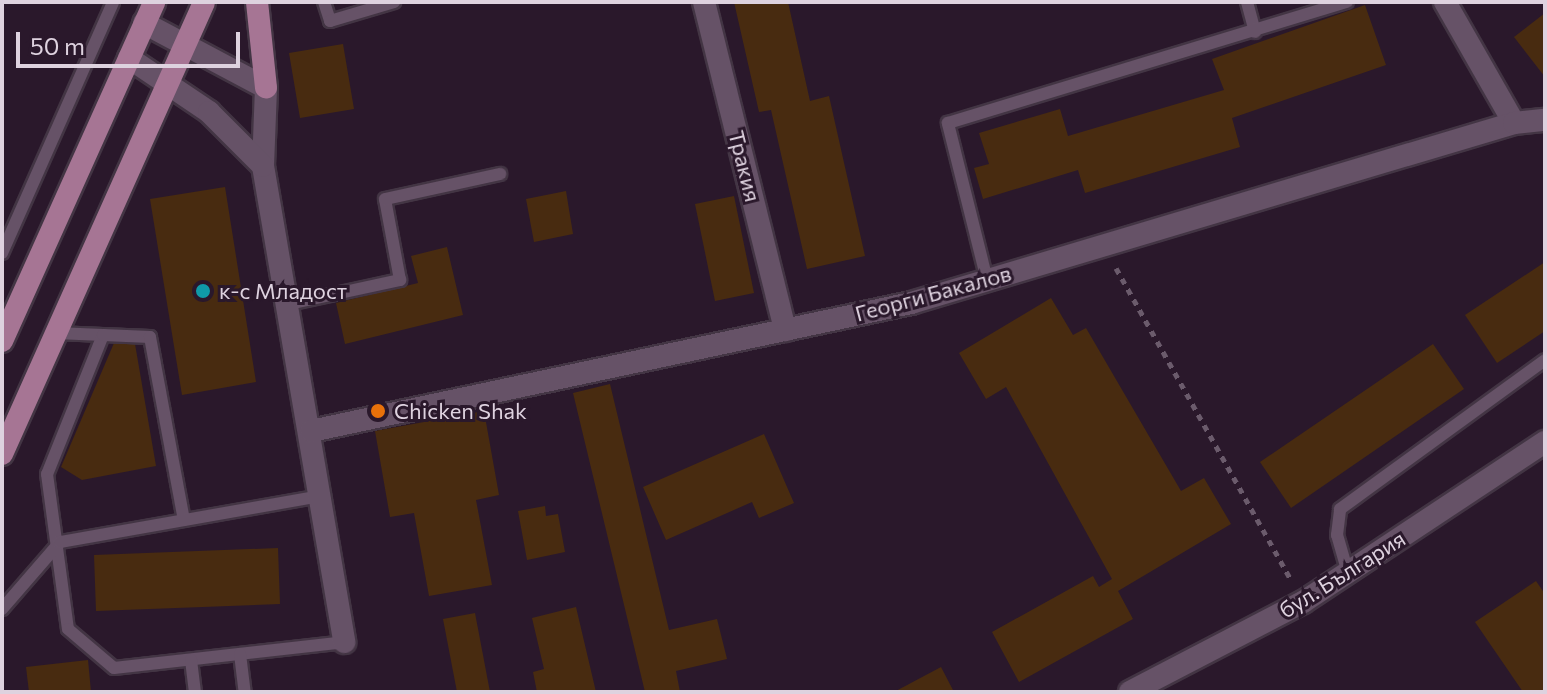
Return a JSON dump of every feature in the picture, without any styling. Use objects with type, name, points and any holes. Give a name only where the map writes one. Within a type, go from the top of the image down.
[{"type":"main road","points":[[2,341],[154,2]]},
{"type":"main road","points":[[2,454],[204,2]]},
{"type":"main road","points":[[257,2],[266,88]]},
{"type":"street","name":"Тракия","points":[[704,2],[785,330]]},
{"type":"street","points":[[1445,2],[1514,123]]},
{"type":"street","points":[[144,23],[186,42],[266,88],[263,166],[311,431],[344,642]]},
{"type":"street","points":[[129,58],[209,112],[263,166]]},
{"type":"street","name":"Георги Бакалов","points":[[311,431],[785,330],[987,280],[1514,123],[1545,120]]},
{"type":"street","name":"бул. България","points":[[1130,692],[1303,602],[1545,442]]},
{"type":"lane","points":[[2,253],[113,2]]},
{"type":"lane","points":[[324,2],[330,21],[394,2]]},
{"type":"lane","points":[[1247,2],[1255,32]]},
{"type":"lane","points":[[987,280],[948,123],[1347,2]]},
{"type":"lane","points":[[289,304],[400,280],[385,199],[500,174]]},
{"type":"lane","points":[[56,333],[150,337],[184,520]]},
{"type":"lane","points":[[103,335],[47,474],[60,542],[68,629],[114,668],[344,642]]},
{"type":"lane","points":[[1348,573],[1337,535],[1340,509],[1545,360]]},
{"type":"lane","points":[[2,609],[60,542],[321,496]]},
{"type":"lane","points":[[240,654],[245,692]]},
{"type":"lane","points":[[191,660],[195,692]]},
{"type":"path","points":[[1104,245],[1303,602]]},
{"type":"building","points":[[734,2],[788,2],[810,101],[829,96],[865,256],[807,269],[771,110],[759,112]]},
{"type":"building","points":[[1365,5],[1386,65],[1232,118],[1240,147],[1085,193],[1078,170],[983,199],[974,168],[989,164],[979,133],[1060,109],[1068,136],[1224,90],[1212,59]]},
{"type":"building","points":[[1545,13],[1545,77],[1514,37]]},
{"type":"building","points":[[343,44],[354,109],[300,118],[289,53]]},
{"type":"building","name":"к-с Младост","points":[[225,187],[256,382],[182,395],[150,199]]},
{"type":"building","points":[[566,191],[573,234],[534,242],[526,199]]},
{"type":"building","points":[[734,196],[754,293],[715,301],[695,204]]},
{"type":"building","points":[[447,247],[463,315],[345,344],[336,303],[418,283],[411,256]]},
{"type":"building","points":[[1545,262],[1545,331],[1497,363],[1465,315]]},
{"type":"building","points":[[1051,298],[1073,335],[1086,328],[1181,491],[1204,478],[1231,524],[1118,591],[1133,619],[1019,682],[992,632],[1093,576],[1099,587],[1112,579],[1006,387],[986,399],[959,353]]},
{"type":"building","points":[[114,343],[135,344],[156,466],[82,480],[61,467]]},
{"type":"building","points":[[1433,344],[1464,389],[1291,508],[1260,462]]},
{"type":"building","points":[[610,384],[669,630],[717,619],[727,659],[676,671],[680,692],[645,692],[573,393]]},
{"type":"building","points":[[484,411],[499,495],[476,500],[492,585],[429,596],[414,513],[390,517],[375,431]]},
{"type":"building","points":[[764,434],[794,503],[759,518],[752,502],[666,540],[643,487]]},
{"type":"building","points":[[545,506],[546,516],[558,514],[565,552],[527,560],[518,511]]},
{"type":"building","points":[[278,548],[280,604],[96,611],[94,555]]},
{"type":"building","points":[[1536,581],[1545,594],[1545,692],[1523,692],[1475,622]]},
{"type":"building","points":[[576,607],[596,692],[537,692],[533,672],[544,669],[532,618]]},
{"type":"building","points":[[475,613],[490,692],[457,692],[443,619]]},
{"type":"building","points":[[88,660],[91,692],[29,692],[26,667]]},
{"type":"building","points":[[941,667],[954,692],[894,692]]},
{"type":"place","name":"к-с Младост","points":[[203,291]]},
{"type":"place","name":"Chicken Shak","points":[[378,411]]}]
